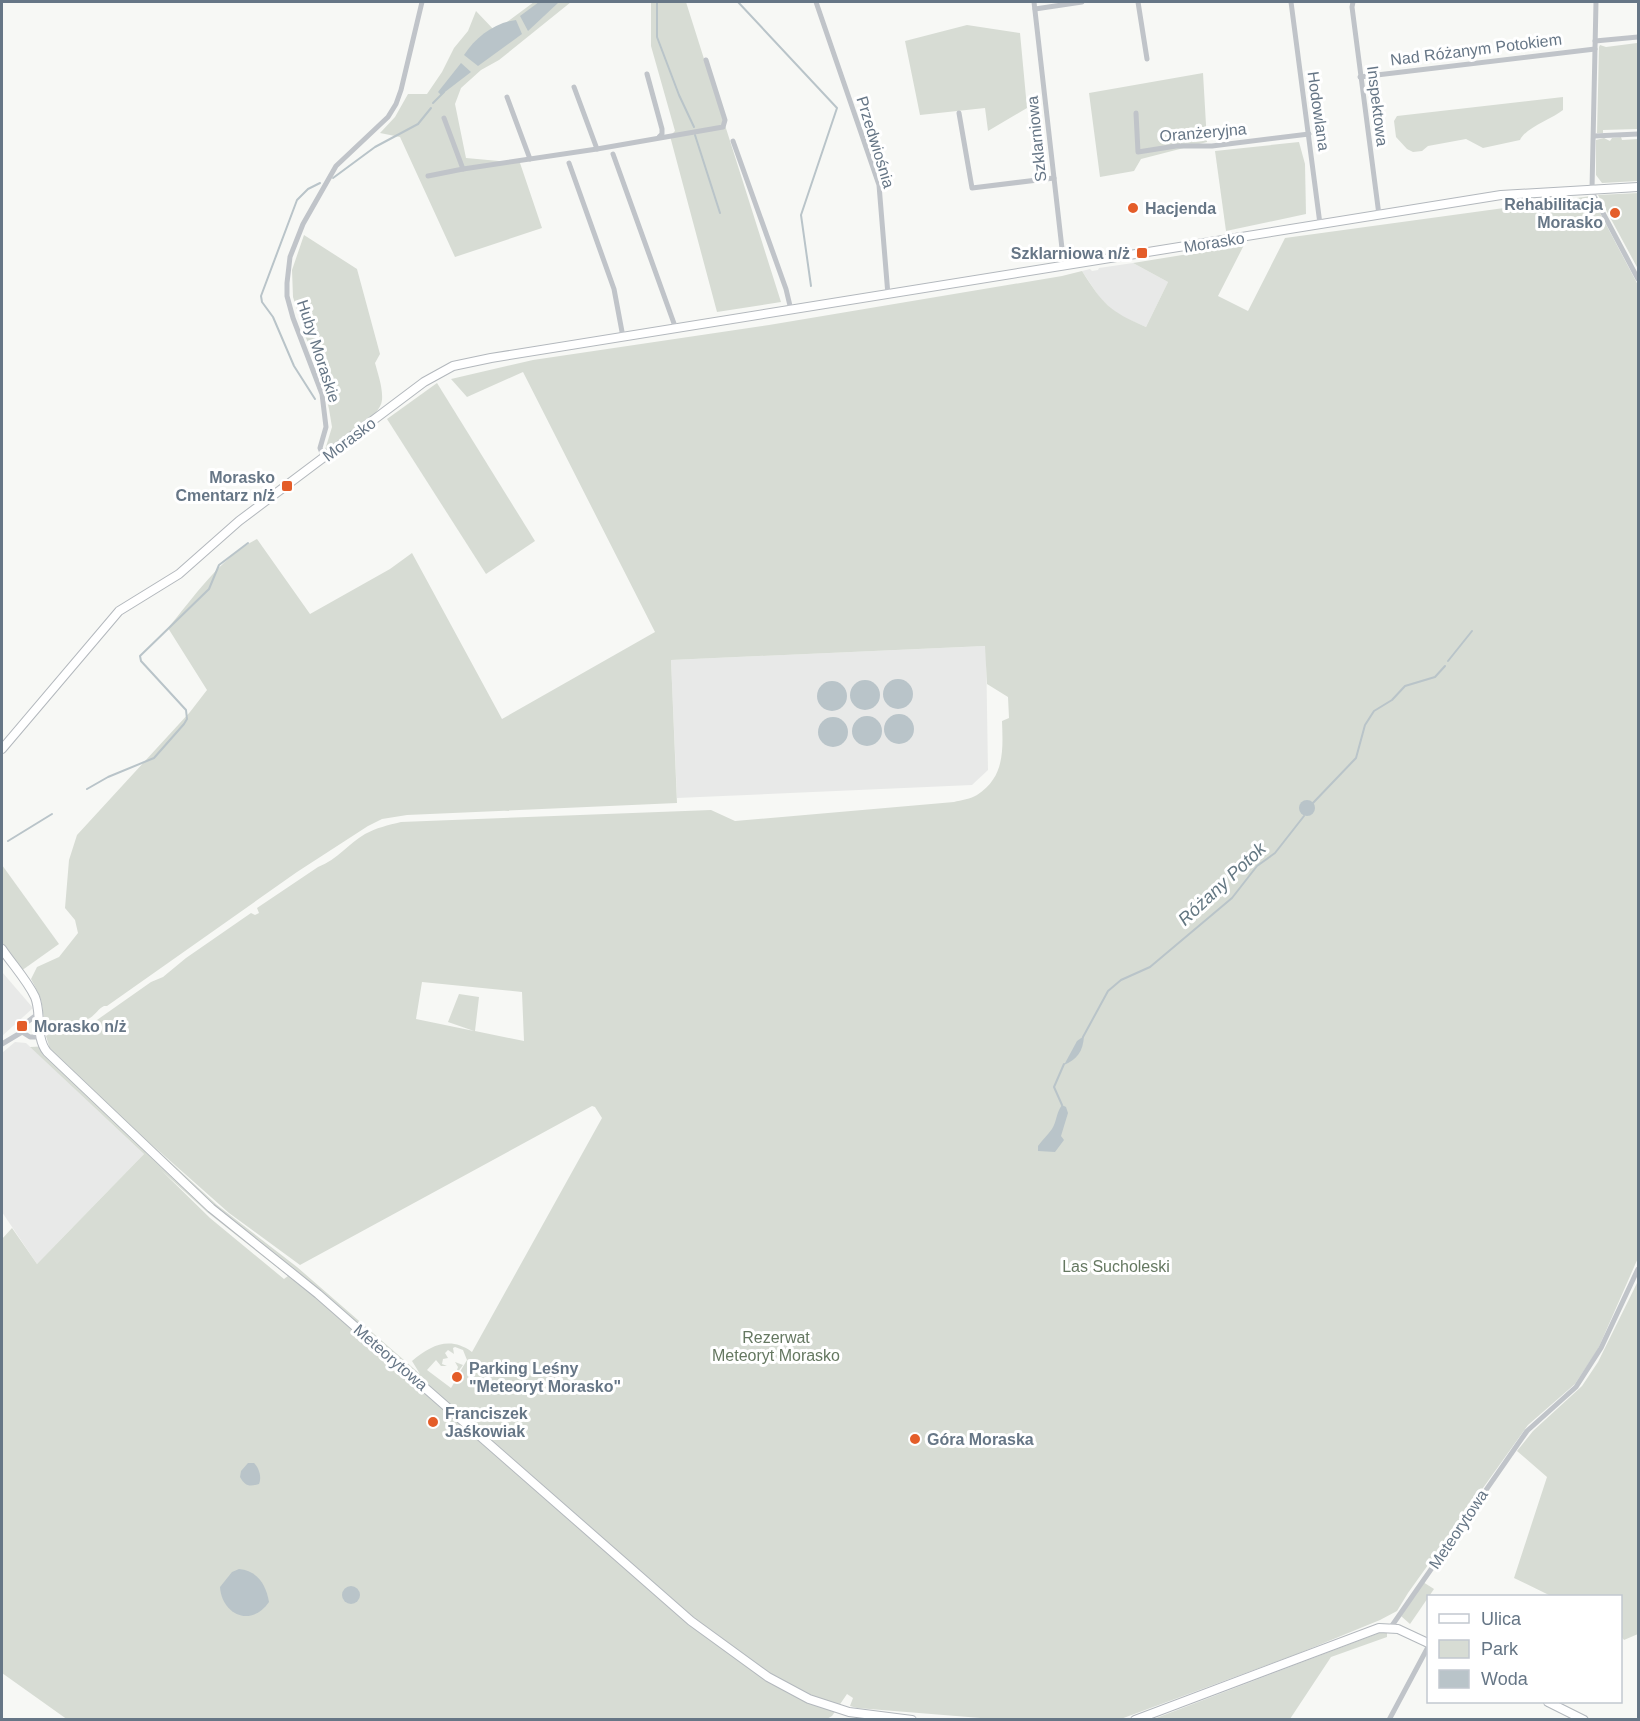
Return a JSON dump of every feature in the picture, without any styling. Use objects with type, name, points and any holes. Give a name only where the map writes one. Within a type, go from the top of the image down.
[{"type":"street","name":"Huby Moraskie","points":[[324,458],[320,448],[326,427],[324,405],[316,375],[289,306],[286,283],[290,257],[303,224],[336,166],[387,117],[396,104],[422,2]]},
{"type":"street","name":"Przedwiośnia","points":[[816,2],[879,186],[888,295]]},
{"type":"street","name":"Szklarniowa","points":[[1034,2],[1064,266]]},
{"type":"street","points":[[1035,9],[1082,2]]},
{"type":"street","points":[[1138,2],[1147,58]]},
{"type":"street","name":"Hodowlana","points":[[1291,2],[1320,224]]},
{"type":"street","name":"Inspektowa","points":[[1353,2],[1360,77],[1379,215]]},
{"type":"street","points":[[1596,2],[1592,189],[1638,279]]},
{"type":"street","points":[[1595,41],[1638,37]]},
{"type":"street","name":"Nad Różanym Potokiem","points":[[1360,77],[1595,49]]},
{"type":"street","points":[[428,176],[723,127],[725,124],[706,60]]},
{"type":"street","points":[[647,74],[662,129],[662,134],[657,138]]},
{"type":"street","points":[[574,87],[597,149]]},
{"type":"street","points":[[507,97],[530,159]]},
{"type":"street","points":[[959,112],[972,188],[1054,178]]},
{"type":"street","name":"Oranżeryjna","points":[[1136,113],[1138,152],[1176,146],[1212,146],[1309,134]]},
{"type":"street","points":[[444,118],[463,169]]},
{"type":"street","points":[[1594,136],[1638,134]]},
{"type":"street","points":[[733,141],[786,289],[791,310]]},
{"type":"street","points":[[613,154],[676,329]]},
{"type":"street","points":[[569,163],[614,289],[623,337]]},
{"type":"street","name":"Morasko","points":[[2,747],[119,611],[179,574],[239,520],[417,386],[448,368],[471,361],[1501,195],[1638,187]]},
{"type":"street","points":[[2,950],[33,993],[39,1013],[40,1037],[30,1037],[22,1032]]},
{"type":"street","points":[[22,1032],[22,1026],[39,1013]]},
{"type":"street","points":[[2,1044],[22,1032]]},
{"type":"street","name":"Meteorytowa","points":[[40,1037],[47,1052],[200,1198],[318,1294],[666,1600],[713,1637],[778,1683],[849,1715],[912,1719]]},
{"type":"street","name":"Meteorytowa","points":[[1390,1627],[1527,1431],[1576,1387],[1601,1348],[1638,1269]]},
{"type":"street","points":[[1135,1719],[1370,1631],[1390,1627],[1402,1630],[1427,1644]]},
{"type":"street","points":[[1389,1719],[1427,1647]]},
{"type":"street","points":[[1552,1703],[1584,1719]]},
{"type":"shaded area","points":[[1133,263],[1168,282],[1146,327],[1118,315],[1100,298],[1082,271]]},
{"type":"shaded area","points":[[986,646],[988,770],[972,785],[677,798],[671,660]]},
{"type":"shaded area","points":[[2,972],[33,1008],[2,1036]]},
{"type":"shaded area","points":[[15,1042],[26,1043],[144,1154],[37,1264],[2,1212],[2,1053]]},
{"type":"green space","points":[[534,2],[571,2],[499,60],[481,70],[461,88],[455,104],[466,158],[520,163],[542,228],[455,257],[400,137],[380,133],[395,117],[408,94],[427,94],[454,48],[468,31],[476,11],[495,31]]},
{"type":"green space","points":[[651,2],[686,2],[781,302],[717,312],[670,136],[675,131],[651,46]]},
{"type":"green space","points":[[967,25],[1020,33],[1027,108],[988,131],[985,108],[920,115],[905,41]]},
{"type":"green space","points":[[1637,40],[1638,129],[1603,130],[1603,133],[1597,133],[1599,47],[1600,45],[1606,47],[1637,43]]},
{"type":"green space","points":[[1203,73],[1207,142],[1141,159],[1134,171],[1100,177],[1089,93]]},
{"type":"green space","points":[[1563,97],[1563,110],[1527,132],[1520,140],[1483,148],[1466,139],[1428,146],[1422,151],[1413,152],[1396,137],[1394,121],[1397,116]]},
{"type":"green space","points":[[1621,137],[1622,140],[1638,139],[1638,181],[1602,183],[1596,175],[1596,140],[1604,138],[1610,141],[1612,138]]},
{"type":"green space","points":[[1299,142],[1305,164],[1306,214],[1226,231],[1215,151]]},
{"type":"green space","points":[[1638,193],[1638,269],[1598,195]]},
{"type":"green space","points":[[1591,196],[1638,285],[1638,1258],[1598,1349],[1575,1384],[1528,1425],[1397,1611],[1297,1654],[1118,1720],[993,1719],[857,1708],[850,1706],[853,1698],[847,1694],[832,1716],[825,1720],[68,1720],[2,1673],[2,1239],[12,1228],[37,1264],[144,1154],[30,1047],[49,1046],[46,1036],[52,1032],[87,1027],[151,982],[163,977],[186,958],[251,913],[255,915],[259,913],[257,908],[331,860],[365,834],[378,828],[401,822],[711,810],[735,821],[954,802],[977,795],[993,780],[1002,752],[1002,721],[1009,718],[1008,697],[987,684],[985,646],[671,660],[677,803],[407,815],[382,819],[297,872],[107,1006],[102,1007],[90,1018],[73,1024],[54,1025],[49,1023],[43,1015],[42,1002],[31,979],[37,967],[59,957],[78,933],[75,920],[65,908],[69,860],[77,835],[190,712],[207,690],[168,628],[208,579],[231,557],[257,539],[310,614],[390,569],[412,553],[502,719],[655,632],[523,372],[467,397],[451,379],[533,360],[769,325],[1082,271],[1108,305],[1123,316],[1146,327],[1168,282],[1133,263],[1244,245],[1218,296],[1248,311],[1285,238]],"holes":[[[422,982],[522,992],[524,1041],[475,1031],[479,997],[459,994],[448,1022],[474,1031],[416,1019]],[[592,1106],[602,1118],[472,1352],[456,1344],[441,1344],[412,1361],[420,1374],[297,1267],[217,1205],[150,1143],[229,1213],[300,1265]],[[161,1170],[207,1212],[288,1276],[284,1279],[210,1218]],[[453,1348],[463,1350],[467,1360],[458,1375],[463,1365],[455,1362],[458,1367],[454,1371],[457,1378],[451,1388],[427,1370],[436,1360],[441,1366],[447,1366],[442,1364],[443,1359],[448,1358],[445,1353],[448,1350],[454,1354]]]},
{"type":"green space","points":[[304,235],[357,269],[380,354],[375,363],[382,391],[380,407],[360,428],[328,451],[325,450],[332,427],[329,409],[321,374],[293,297],[292,270]]},
{"type":"green space","points":[[437,383],[535,541],[486,574],[387,419]]},
{"type":"green space","points":[[2,865],[59,944],[21,971],[2,944]]},
{"type":"green space","points":[[1638,1281],[1638,1634],[1624,1640],[1622,1637],[1622,1595],[1549,1595],[1514,1578],[1547,1477],[1517,1451],[1533,1431],[1582,1386],[1598,1362]]},
{"type":"green space","points":[[1423,1582],[1434,1589],[1430,1595],[1427,1595],[1427,1599],[1410,1624],[1401,1616]]},
{"type":"green space","points":[[1387,1630],[1387,1637],[1331,1657],[1290,1719],[1151,1720]]},
{"type":"water","points":[[539,2],[559,2],[528,31],[520,16]]},
{"type":"water","points":[[516,20],[522,34],[478,66],[464,55],[486,32],[500,24]]},
{"type":"water","points":[[461,63],[471,72],[441,95],[438,92]]},
{"type":"water","points":[[898,679],[909,683],[913,694],[909,705],[898,709],[887,705],[883,694],[887,683]]},
{"type":"water","points":[[865,680],[876,684],[880,695],[876,706],[865,710],[854,706],[850,695],[854,684]]},
{"type":"water","points":[[832,681],[843,685],[847,696],[843,707],[832,711],[821,707],[817,696],[821,685]]},
{"type":"water","points":[[899,714],[905,715],[913,723],[913,735],[905,743],[899,744],[893,743],[885,735],[884,729],[885,723],[893,715]]},
{"type":"water","points":[[867,716],[878,720],[882,731],[878,742],[867,746],[856,742],[852,731],[856,720]]},
{"type":"water","points":[[833,717],[839,718],[847,726],[847,738],[839,746],[833,747],[827,746],[819,738],[818,732],[819,726],[827,718]]},
{"type":"water","points":[[1304,800],[1310,800],[1315,808],[1313,814],[1304,816],[1299,811],[1299,805]]},
{"type":"water","points":[[1084,1036],[1078,1054],[1064,1065],[1077,1041]]},
{"type":"water","points":[[1062,1105],[1066,1107],[1068,1113],[1061,1136],[1064,1140],[1055,1152],[1038,1151],[1038,1146],[1052,1129]]},
{"type":"water","points":[[248,1463],[254,1463],[257,1467],[260,1476],[259,1484],[248,1485],[240,1477],[241,1471]]},
{"type":"water","points":[[239,1569],[256,1576],[266,1590],[269,1602],[254,1615],[239,1615],[226,1605],[222,1597],[220,1587],[232,1572]]},
{"type":"water","points":[[351,1586],[357,1589],[360,1595],[357,1601],[351,1604],[345,1601],[342,1595],[345,1589]]},
{"type":"waterway","points":[[657,2],[657,37],[694,127]]},
{"type":"waterway","points":[[738,2],[837,108],[801,215],[811,286]]},
{"type":"waterway","points":[[433,103],[444,92]]},
{"type":"waterway","points":[[333,178],[375,147],[418,124],[431,108]]},
{"type":"waterway","points":[[695,135],[720,213]]},
{"type":"waterway","points":[[315,399],[294,366],[273,317],[262,302],[261,296],[297,200],[308,189],[320,183]]},
{"type":"waterway","points":[[87,789],[108,777],[154,758],[184,724],[187,719],[186,710],[141,661],[140,656],[209,589],[219,565],[248,543]]},
{"type":"waterway","name":"Różany Potok","points":[[1448,661],[1472,631]]},
{"type":"waterway","name":"Różany Potok","points":[[1312,804],[1356,758],[1365,725],[1374,711],[1392,700],[1405,686],[1435,677],[1445,666]]},
{"type":"waterway","points":[[8,841],[52,814]]},
{"type":"waterway","name":"Różany Potok","points":[[1083,1037],[1108,991],[1121,980],[1150,967],[1232,898],[1257,866],[1275,853],[1304,816]]},
{"type":"waterway","name":"Różany Potok","points":[[1062,1105],[1054,1087],[1064,1064]]},
{"type":"place","name":"Hacjenda","points":[[1133,208]]},
{"type":"place","name":"Rehabilitacja Morasko","points":[[1615,213]]},
{"type":"place","name":"Szklarniowa n/ż","points":[[1142,253]]},
{"type":"place","name":"Morasko Cmentarz n/ż","points":[[287,486]]},
{"type":"place","name":"Morasko n/ż","points":[[22,1026]]},
{"type":"place","name":"Parking Leśny \"Meteoryt Morasko\"","points":[[457,1377]]},
{"type":"place","name":"Franciszek Jaśkowiak","points":[[433,1422]]},
{"type":"place","name":"Góra Moraska","points":[[915,1439]]},
{"type":"park label","name":"Las Sucholeski","points":[[1116,1266]]},
{"type":"park label","name":"Rezerwat Meteoryt Morasko","points":[[776,1346]]}]
